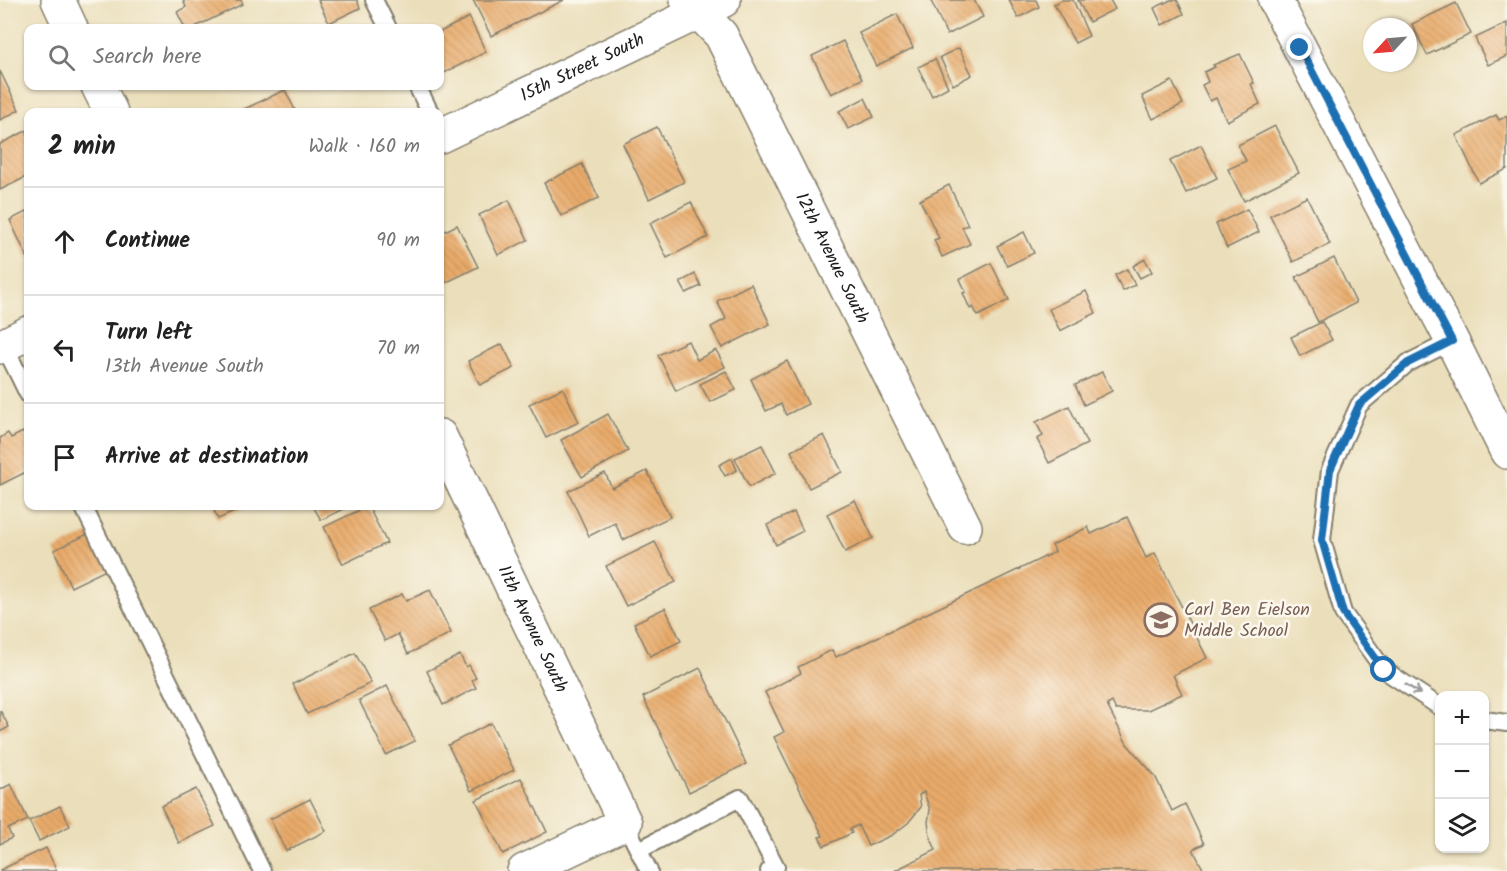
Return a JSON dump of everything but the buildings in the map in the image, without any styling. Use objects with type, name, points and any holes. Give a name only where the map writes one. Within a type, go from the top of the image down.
[{"type":"street","points":[[58,0],[70,24]]},
{"type":"street","points":[[1275,0],[1507,452]]},
{"type":"street","name":"15th Street South","points":[[444,126],[703,4]]},
{"type":"street","name":"12th Avenue South","points":[[703,4],[721,35],[964,527]]},
{"type":"street","points":[[100,90],[109,108]]},
{"type":"street","name":"11th Avenue South","points":[[444,444],[632,836]]},
{"type":"street","points":[[524,871],[632,836]]},
{"type":"lane","points":[[374,0],[386,24]]},
{"type":"lane","points":[[419,90],[428,108]]},
{"type":"lane","points":[[1435,704],[1384,670],[1343,613],[1322,540],[1330,470],[1359,405],[1408,363],[1452,341]]},
{"type":"lane","points":[[11,342],[24,382]]},
{"type":"lane","points":[[85,510],[262,871]]},
{"type":"lane","points":[[1489,721],[1507,723]]},
{"type":"lane","points":[[649,871],[632,836],[740,798],[776,867],[769,871]]},
{"type":"place","name":"Carl Ben Eielson Middle School","points":[[1161,620]]},
{"type":"route","points":[[1300,48],[1452,341],[1408,363],[1359,405],[1330,470],[1322,540],[1343,613],[1384,670]]}]
